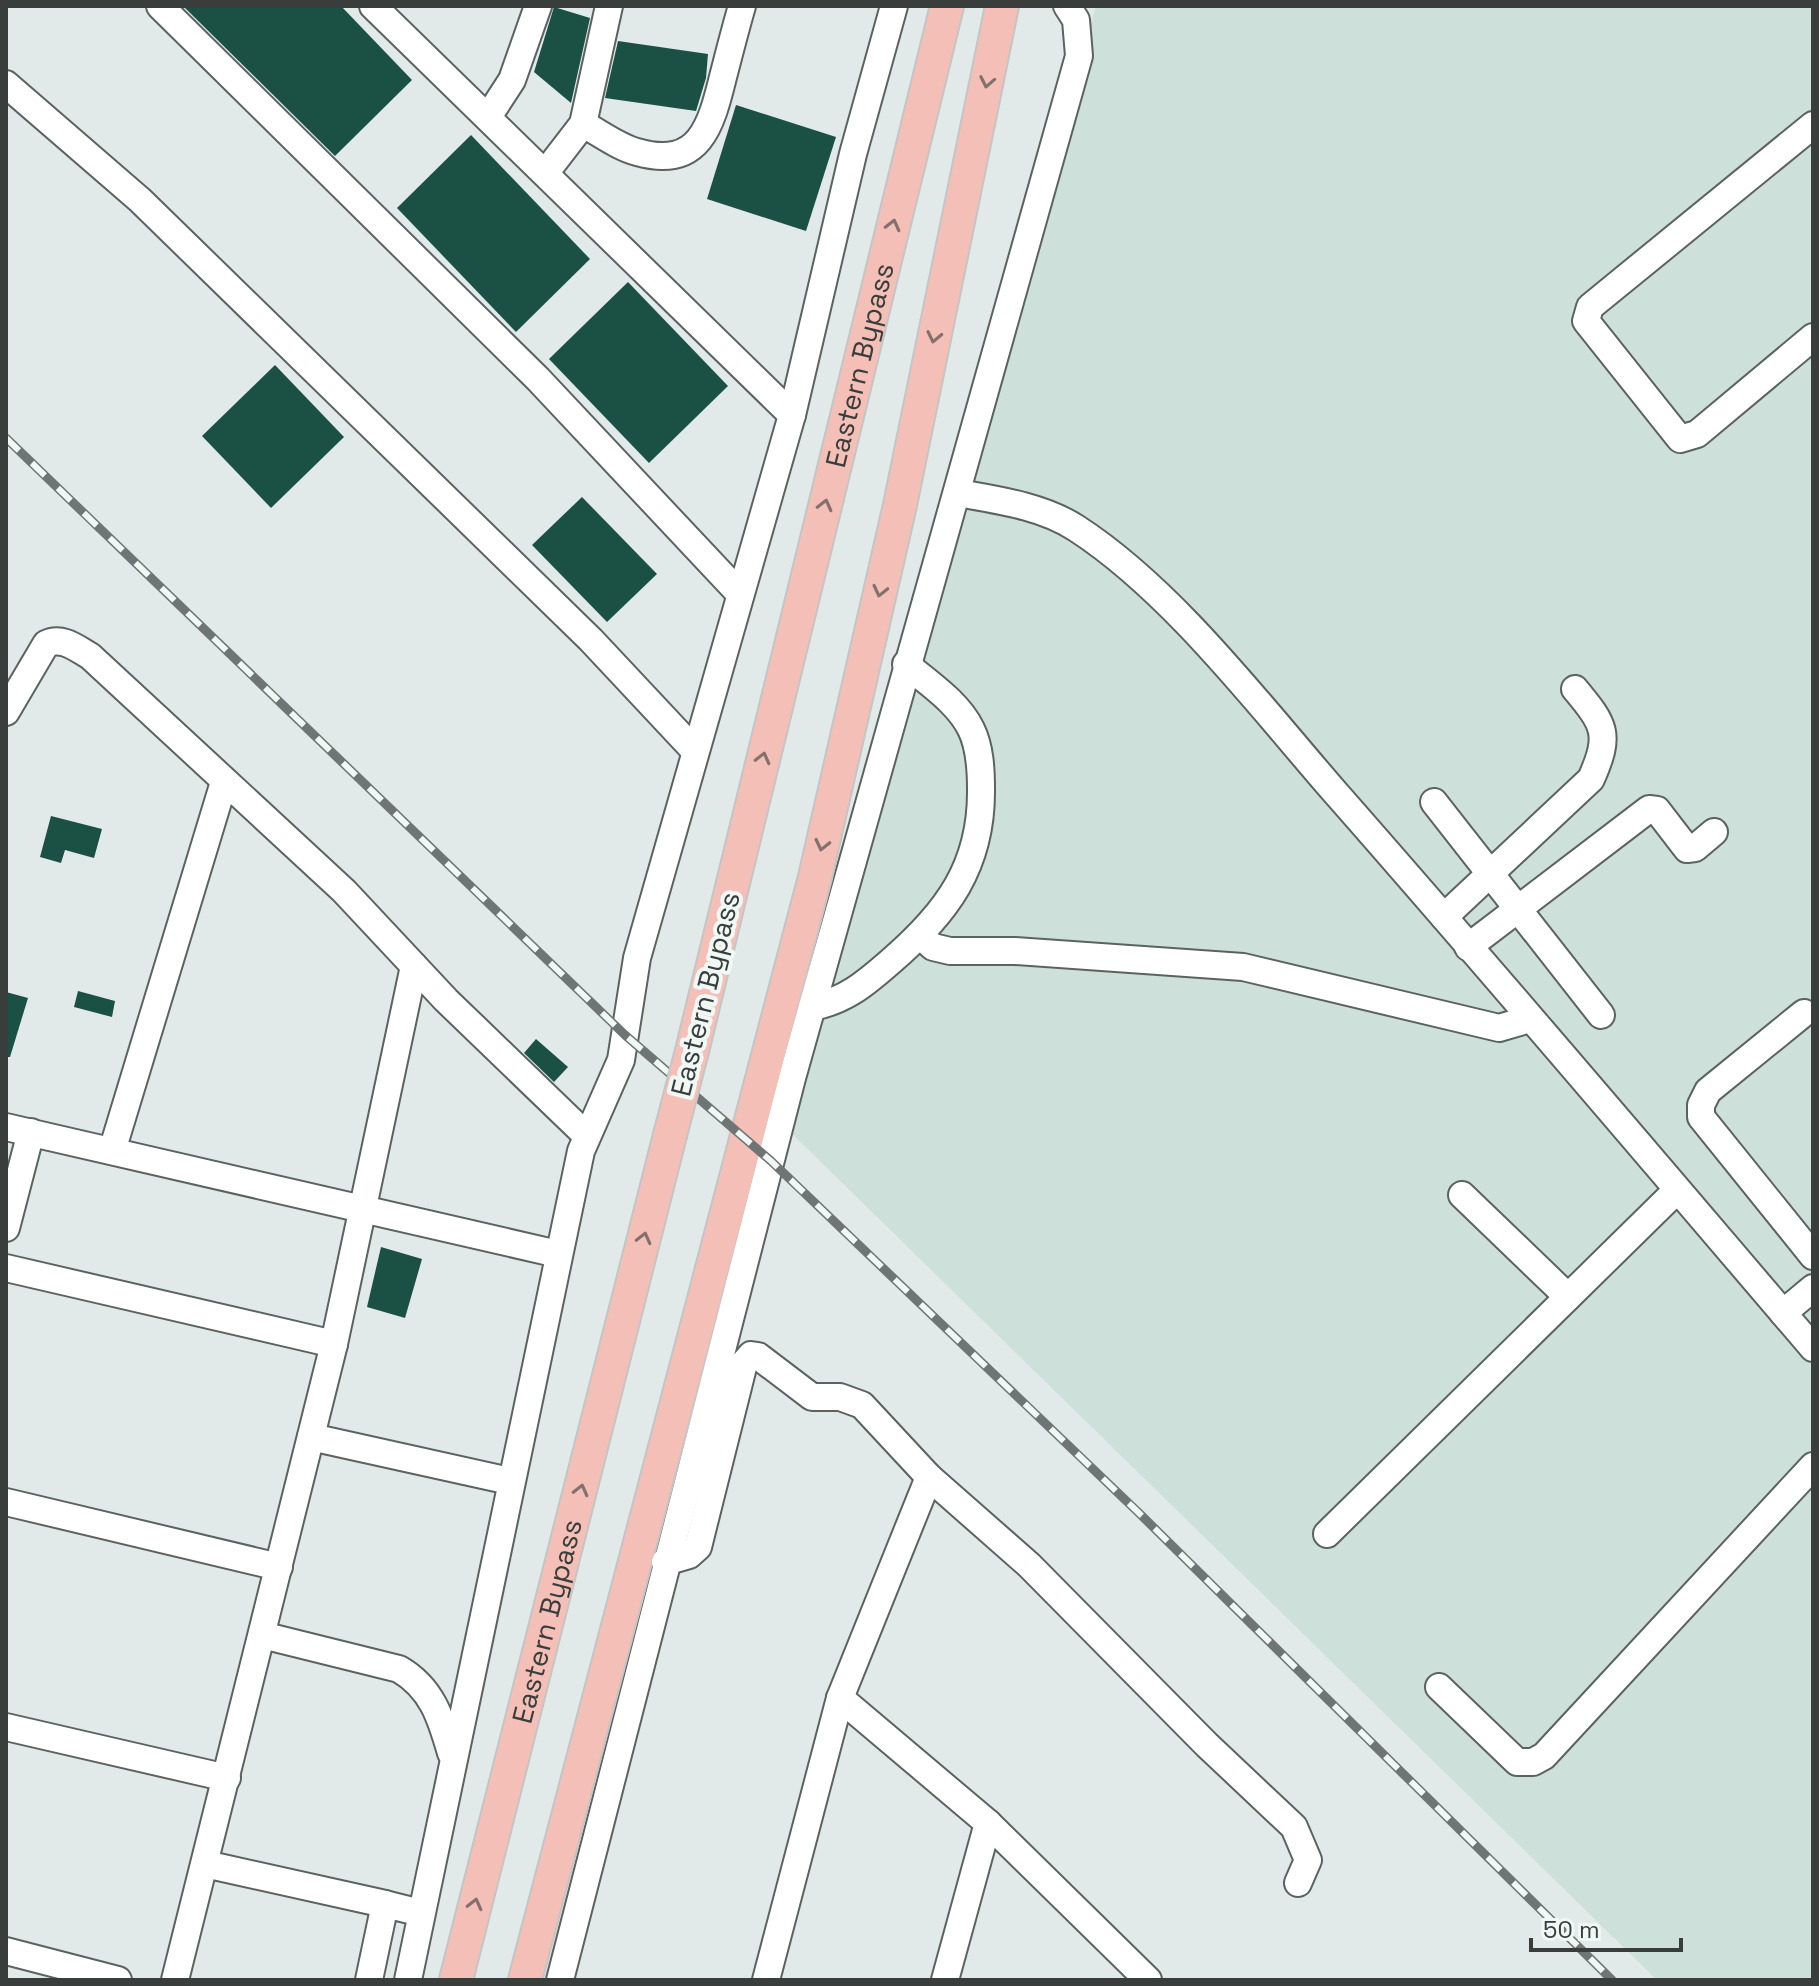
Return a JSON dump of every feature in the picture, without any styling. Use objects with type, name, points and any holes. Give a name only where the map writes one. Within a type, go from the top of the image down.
[{"type":"main road","name":"Eastern Bypass","points":[[456,1980],[692,1051],[947,6]]},
{"type":"main road","points":[[525,1980],[815,877],[900,505],[1002,6]]},
{"type":"street","points":[[160,6],[538,379],[740,594]]},
{"type":"street","points":[[373,6],[546,172],[668,298],[792,415]]},
{"type":"street","points":[[488,117],[512,80],[538,6]]},
{"type":"street","points":[[546,172],[583,124],[609,6]]},
{"type":"street","points":[[583,124],[636,152],[664,156],[683,152],[699,142],[711,123],[742,6]]},
{"type":"street","points":[[408,1980],[558,1254],[587,1136],[621,1060],[637,958],[792,415],[853,154],[894,6]]},
{"type":"street","points":[[560,1980],[665,1562],[812,1007],[1079,56],[1076,20],[1067,6]]},
{"type":"street","points":[[6,84],[140,200],[591,640],[695,751]]},
{"type":"street","points":[[1813,125],[1590,307],[1586,315],[1586,321],[1680,439],[1697,434],[1813,337]]},
{"type":"street","points":[[958,493],[1041,512],[1074,526],[1104,549],[1183,622],[1444,917],[1813,1348]]},
{"type":"street","points":[[6,712],[46,644],[51,641],[68,644],[90,656],[344,891],[414,966],[587,1136]]},
{"type":"street","points":[[812,1007],[857,990],[921,936],[947,904],[970,865],[978,834],[981,769],[970,726],[952,703],[906,664]]},
{"type":"street","points":[[1444,917],[1591,779],[1602,754],[1603,729],[1599,717],[1575,689]]},
{"type":"street","points":[[112,1151],[224,782]]},
{"type":"street","points":[[1434,802],[1601,1015]]},
{"type":"street","points":[[1468,947],[1649,809],[1657,810],[1687,849],[1695,848],[1714,832]]},
{"type":"street","points":[[921,936],[941,950],[1121,957],[1243,967],[1499,1028],[1530,1019]]},
{"type":"street","points":[[175,1980],[334,1344],[414,966]]},
{"type":"street","points":[[1804,1013],[1708,1091],[1701,1105],[1701,1117],[1813,1256]]},
{"type":"street","points":[[6,1228],[18,1130],[558,1254]]},
{"type":"street","points":[[1327,1534],[1677,1190]]},
{"type":"street","points":[[1462,1195],[1568,1297]]},
{"type":"street","points":[[6,1268],[334,1344]]},
{"type":"street","points":[[1783,1313],[1813,1288]]},
{"type":"street","points":[[665,1562],[689,1555],[698,1547],[744,1363],[751,1355],[758,1356],[812,1397],[840,1397],[862,1405],[929,1477],[1029,1565],[1207,1745],[1294,1827],[1308,1860],[1298,1883]]},
{"type":"street","points":[[311,1437],[510,1481]]},
{"type":"street","points":[[1439,1687],[1517,1762],[1533,1762],[1544,1756],[1813,1466]]},
{"type":"street","points":[[766,1980],[840,1698],[929,1477]]},
{"type":"street","points":[[6,1502],[279,1567]]},
{"type":"street","points":[[262,1635],[399,1669],[411,1676],[433,1700],[453,1757]]},
{"type":"street","points":[[840,1698],[988,1823],[1135,1975]]},
{"type":"street","points":[[6,1727],[227,1778]]},
{"type":"street","points":[[945,1980],[988,1823]]},
{"type":"street","points":[[205,1864],[421,1913]]},
{"type":"street","points":[[369,1980],[385,1904]]},
{"type":"street","points":[[6,1951],[118,1980]]},
{"type":"shaded area","points":[[1096,6],[1813,6],[1813,1980],[1657,1980],[782,1124]]},
{"type":"building","points":[[183,6],[341,6],[412,80],[335,156]]},
{"type":"building","points":[[554,7],[590,18],[571,103],[534,72]]},
{"type":"building","points":[[618,41],[708,54],[706,78],[696,111],[605,98]]},
{"type":"building","points":[[736,105],[836,137],[806,231],[707,199]]},
{"type":"building","points":[[471,135],[590,259],[516,332],[397,208]]},
{"type":"building","points":[[628,282],[728,386],[649,463],[549,359]]},
{"type":"building","points":[[275,365],[344,437],[271,508],[202,436]]},
{"type":"building","points":[[582,497],[657,574],[607,622],[532,545]]},
{"type":"building","points":[[51,816],[102,829],[94,858],[65,850],[61,863],[40,857]]},
{"type":"building","points":[[78,991],[115,1001],[112,1017],[74,1007]]},
{"type":"building","points":[[6,992],[28,998],[10,1057],[6,1057]]},
{"type":"building","points":[[536,1039],[568,1067],[554,1082],[524,1053]]},
{"type":"building","points":[[381,1247],[422,1259],[405,1318],[367,1307]]},
{"type":"railway","points":[[6,438],[625,1035],[771,1161],[1140,1514],[1612,1980]]}]
